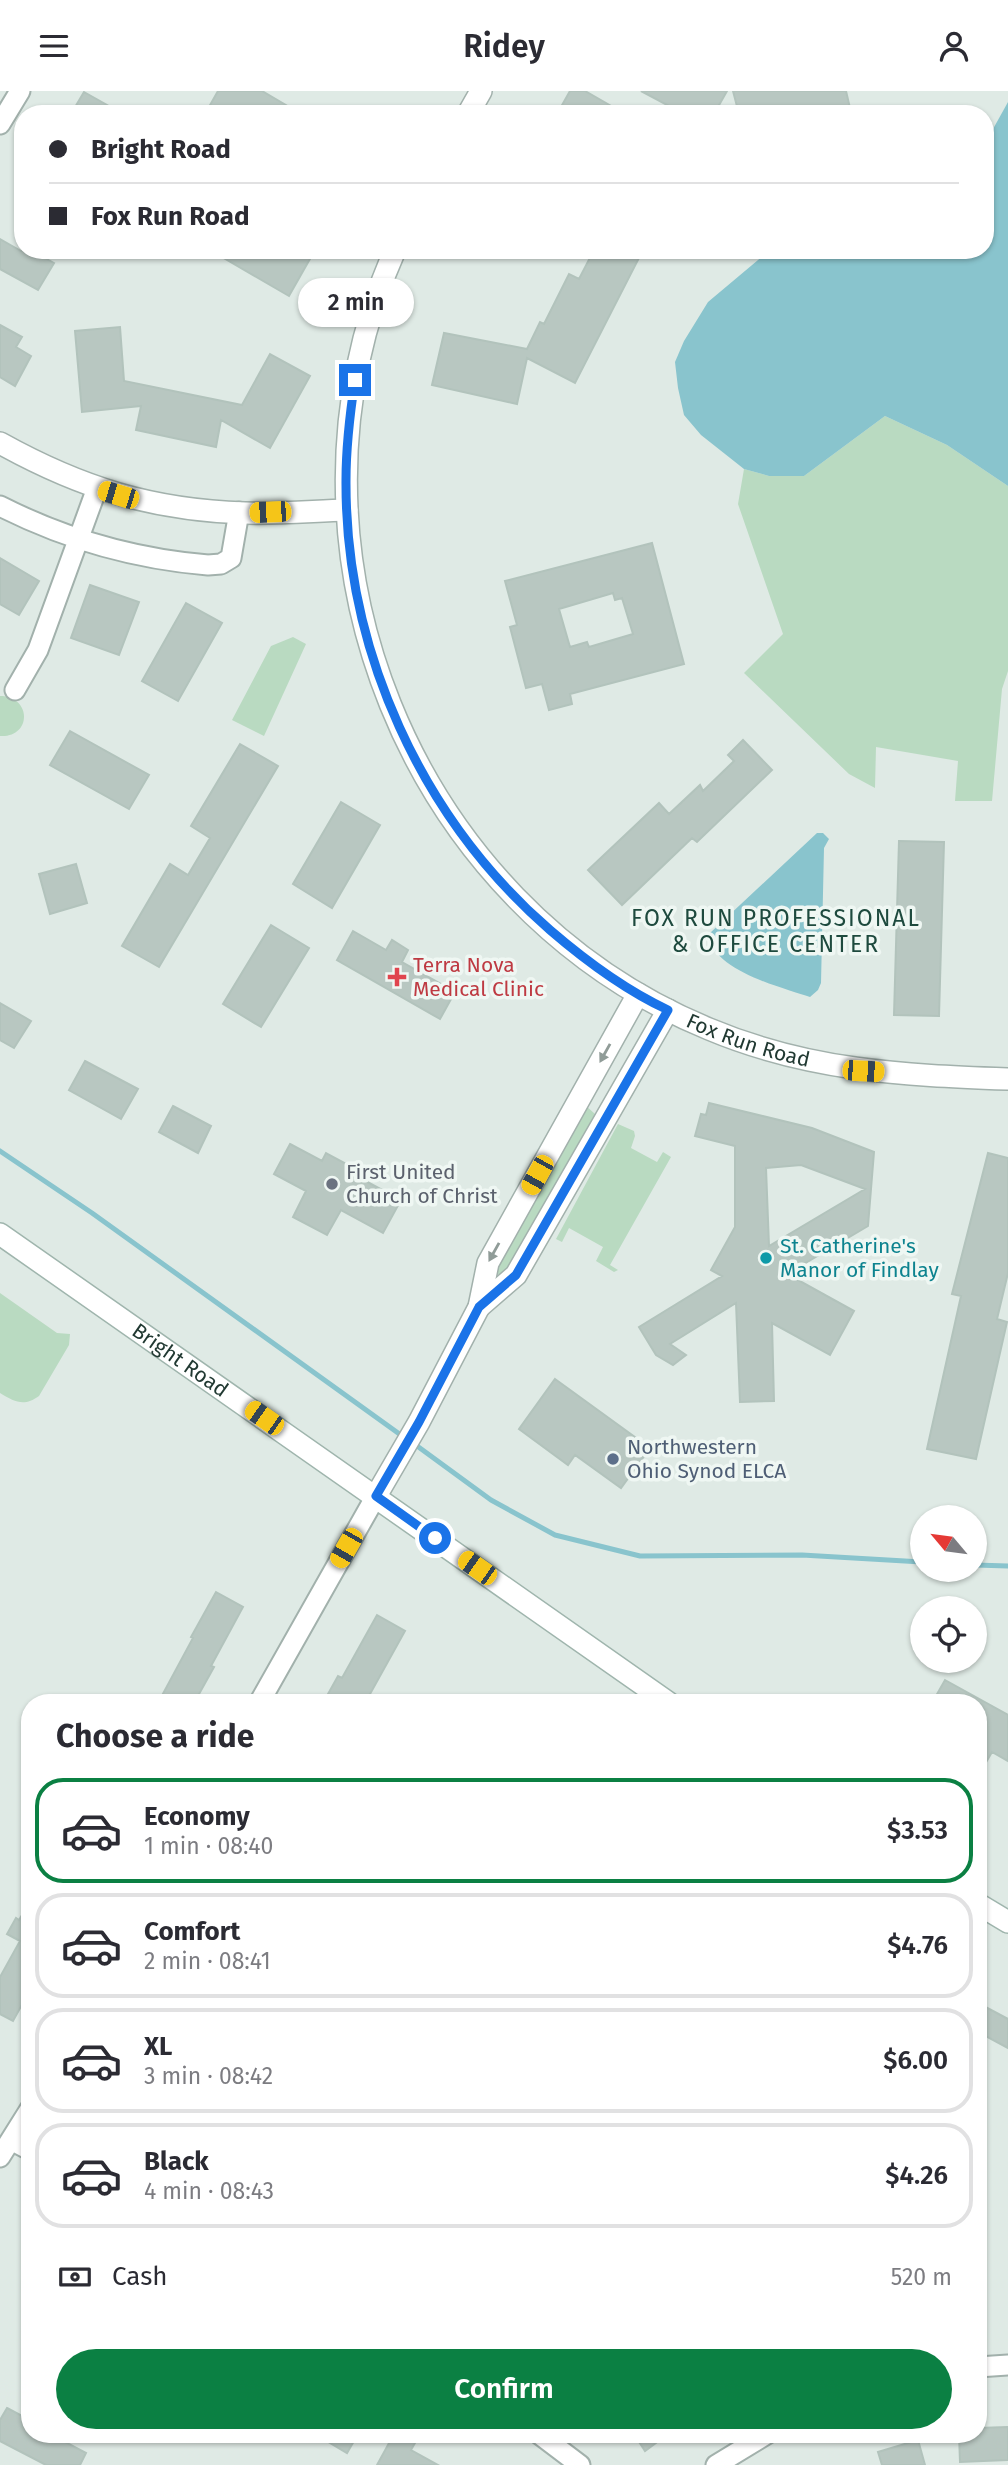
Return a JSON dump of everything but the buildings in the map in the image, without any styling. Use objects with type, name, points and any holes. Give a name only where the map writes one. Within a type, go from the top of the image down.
[{"type":"street","points":[[2,118],[20,91]]},
{"type":"street","name":"Fox Run Road","points":[[392,259],[369,319],[356,372],[348,425],[347,510],[355,586],[367,639],[391,708],[429,785],[458,830],[529,912],[570,947],[638,994],[708,1029],[759,1048],[811,1062],[863,1071],[1008,1079]]},
{"type":"street","points":[[0,443],[38,464],[97,488],[152,503],[192,510],[239,512],[347,510]]},
{"type":"street","points":[[15,690],[38,650],[97,488]]},
{"type":"street","points":[[0,506],[78,539],[128,553],[181,563],[221,564],[231,558],[239,512]]},
{"type":"street","points":[[264,1694],[419,1422],[479,1307],[488,1263],[638,994]]},
{"type":"street","points":[[479,1307],[516,1275],[668,1010]]},
{"type":"street","name":"Bright Road","points":[[0,1234],[657,1694]]},
{"type":"street","points":[[987,1909],[1008,1922]]},
{"type":"street","points":[[0,2157],[21,2124]]},
{"type":"street","points":[[11,2140],[21,2146]]},
{"type":"street","points":[[987,2366],[1008,2365]]},
{"type":"street","points":[[551,2443],[580,2465]]},
{"type":"street","points":[[716,2465],[752,2443]]},
{"type":"green space","points":[[885,416],[947,445],[1008,486],[1008,671],[1002,689],[992,801],[955,801],[958,761],[876,747],[875,788],[849,774],[744,673],[783,634],[738,504],[744,469],[769,476],[804,476]]},
{"type":"green space","points":[[293,637],[306,644],[264,736],[232,720],[271,646]]},
{"type":"green space","points":[[0,696],[10,698],[22,709],[22,724],[18,731],[10,735],[0,736]]},
{"type":"green space","points":[[585,1105],[595,1114],[508,1272],[501,1276],[496,1273],[494,1266]]},
{"type":"green space","points":[[618,1124],[634,1131],[631,1148],[657,1162],[663,1152],[671,1157],[610,1265],[618,1270],[614,1272],[596,1261],[603,1247],[569,1228],[562,1242],[556,1239]]},
{"type":"green space","points":[[0,1293],[57,1333],[70,1334],[69,1345],[39,1396],[29,1401],[15,1401],[0,1393]]},
{"type":"water","points":[[1008,102],[1008,486],[947,445],[885,416],[804,476],[769,476],[744,469],[701,435],[684,415],[675,362],[684,341],[708,302],[759,259],[994,259],[994,127]]},
{"type":"water","points":[[817,833],[823,833],[829,839],[824,848],[821,983],[810,997],[733,967],[712,946],[710,933]]},
{"type":"waterway","points":[[0,1151],[92,1213],[405,1438]]},
{"type":"waterway","points":[[413,1443],[491,1500],[555,1535],[640,1556],[802,1555],[910,1561]]},
{"type":"waterway","points":[[987,1565],[1008,1566]]},
{"type":"place","name":"Terra Nova Medical Clinic","points":[[397,977]]},
{"type":"place","name":"First United Church of Christ","points":[[332,1184]]},
{"type":"place","name":"St. Catherine's Manor of Findlay","points":[[766,1258]]},
{"type":"place","name":"Northwestern Ohio Synod ELCA","points":[[613,1459]]},
{"type":"district","name":"FOX RUN PROFESSIONAL & OFFICE CENTER","points":[[776,931]]},
{"type":"route","points":[[355,380],[348,425],[346,479],[348,533],[355,586],[367,639],[383,690],[404,739],[458,830],[529,912],[613,979],[668,1010],[516,1275],[479,1307],[419,1422],[376,1496],[435,1538]]}]
